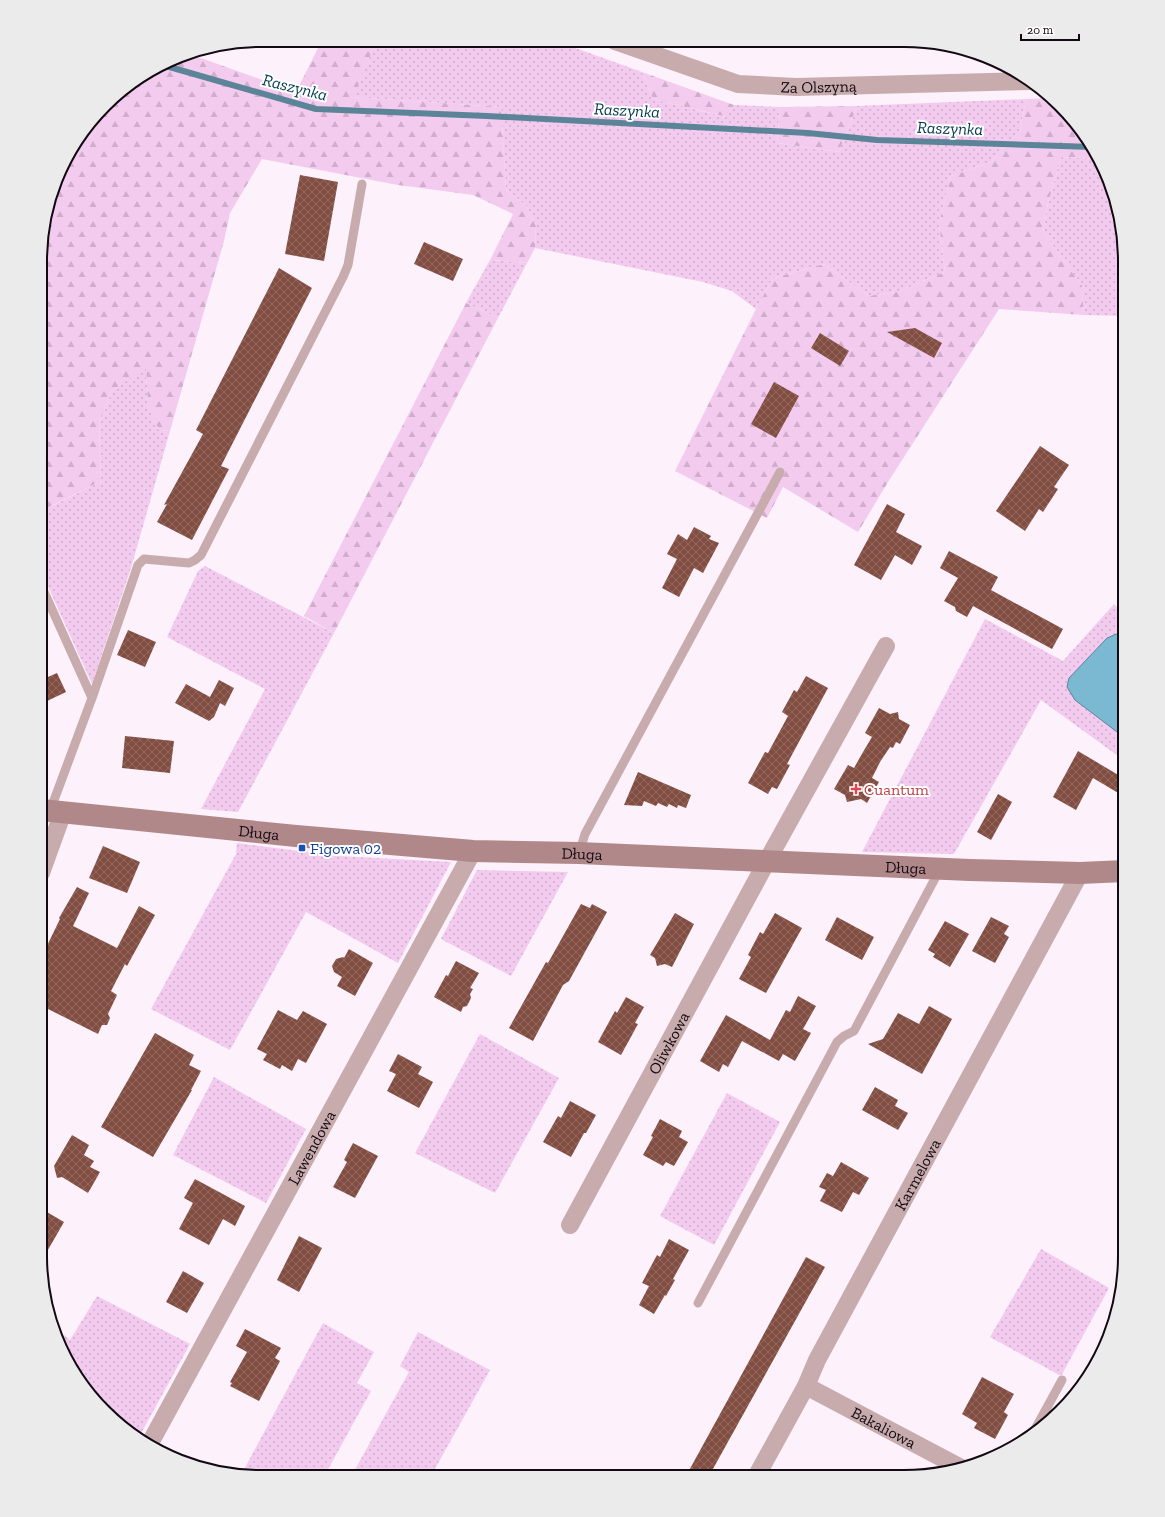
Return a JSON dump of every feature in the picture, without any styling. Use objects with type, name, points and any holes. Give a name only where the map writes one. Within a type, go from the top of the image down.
[{"type":"street","name":"Za Olszyną","points":[[632,47],[738,84],[796,87],[1020,81]]},
{"type":"street","name":"Oliwkowa","points":[[570,1225],[767,861],[886,646]]},
{"type":"street","name":"Długa","points":[[51,811],[296,836],[473,850],[1080,873],[1118,871]]},
{"type":"street","points":[[47,836],[51,811]]},
{"type":"street","name":"Lawendowa","points":[[152,1440],[473,850]]},
{"type":"street","name":"Karmelowa","points":[[760,1470],[806,1386],[817,1360],[1080,873]]},
{"type":"street","name":"Bakaliowa","points":[[806,1386],[953,1464]]},
{"type":"lane","points":[[51,811],[138,565],[144,559],[189,563],[201,555],[348,266],[362,184]]},
{"type":"lane","points":[[579,853],[585,834],[780,472]]},
{"type":"lane","points":[[47,598],[92,698]]},
{"type":"lane","points":[[698,1303],[837,1042],[844,1036],[854,1031],[941,868]]},
{"type":"lane","points":[[1039,1422],[1062,1380]]},
{"type":"green space","points":[[318,47],[374,47],[353,97],[501,107],[506,189],[526,206],[536,226],[535,248],[527,263],[490,260],[513,214],[473,195],[398,185],[262,159],[230,213],[224,241],[170,431],[159,430],[148,406],[146,367],[112,391],[99,423],[101,481],[49,507],[47,506],[47,247],[51,219],[58,192],[69,166],[83,142],[100,120],[131,91],[166,69],[197,57],[296,92]]},
{"type":"green space","points":[[374,47],[573,47],[642,72],[653,99],[726,117],[734,105],[780,107],[777,143],[839,152],[857,106],[1026,99],[1020,131],[991,162],[951,176],[939,223],[945,272],[897,292],[868,296],[824,264],[773,278],[756,309],[732,291],[703,282],[535,248],[536,226],[526,206],[506,189],[501,107],[352,97]]},
{"type":"green space","points":[[642,72],[734,105],[727,117],[653,99]]},
{"type":"green space","points":[[1043,98],[1045,100],[1074,131],[1092,159],[1061,157],[1048,203],[1043,232],[1082,286],[1084,315],[999,309],[888,482],[858,532],[783,487],[767,518],[675,471],[773,278],[824,264],[868,296],[897,292],[945,272],[939,223],[951,176],[991,162],[1020,131],[1026,99]]},
{"type":"green space","points":[[857,106],[839,152],[777,143],[780,107]]},
{"type":"green space","points":[[1061,157],[1092,159],[1107,192],[1114,219],[1118,247],[1118,316],[1084,315],[1082,286],[1043,232],[1048,203]]},
{"type":"green space","points":[[490,260],[527,263],[498,318],[466,303]]},
{"type":"green space","points":[[466,303],[498,318],[334,633],[304,616]]},
{"type":"green space","points":[[146,366],[148,406],[159,430],[170,431],[131,568],[92,684],[47,584],[47,505],[50,507],[101,481],[99,423],[112,391]]},
{"type":"green space","points":[[205,566],[334,633],[238,812],[201,809],[265,689],[167,637],[198,571]]},
{"type":"green space","points":[[1114,604],[1118,608],[1118,756],[1041,700],[954,854],[862,852],[985,619],[1063,661]]},
{"type":"green space","points":[[237,843],[338,856],[451,862],[398,963],[306,912],[230,1050],[151,1009],[236,854]]},
{"type":"green space","points":[[477,870],[568,872],[511,976],[441,939]]},
{"type":"green space","points":[[480,1034],[559,1078],[495,1193],[415,1153]]},
{"type":"green space","points":[[214,1077],[306,1129],[266,1203],[173,1155]]},
{"type":"green space","points":[[727,1093],[780,1122],[714,1245],[660,1216]]},
{"type":"green space","points":[[1041,1249],[1109,1288],[1061,1376],[990,1337]]},
{"type":"green space","points":[[97,1296],[190,1344],[141,1433],[120,1417],[91,1386],[69,1351],[61,1332],[70,1340]]},
{"type":"green space","points":[[323,1323],[374,1352],[357,1383],[371,1391],[328,1470],[244,1470]]},
{"type":"green space","points":[[418,1332],[490,1370],[434,1470],[355,1470],[409,1372],[400,1366]]},
{"type":"green space","points":[[1070,1391],[1061,1401],[1062,1399]]},
{"type":"water","points":[[1118,633],[1118,733],[1075,700],[1067,687],[1069,678],[1107,638]]},
{"type":"building","points":[[300,175],[338,182],[324,261],[285,254]]},
{"type":"building","points":[[424,242],[463,259],[453,281],[414,264]]},
{"type":"building","points":[[279,268],[312,288],[221,466],[229,469],[192,540],[157,522],[167,504],[164,505],[203,434],[196,430]]},
{"type":"building","points":[[915,328],[942,343],[934,358],[887,332]]},
{"type":"building","points":[[820,333],[849,351],[840,366],[811,348]]},
{"type":"building","points":[[774,382],[799,396],[776,438],[751,424]]},
{"type":"building","points":[[1040,446],[1069,465],[1054,487],[1058,489],[1043,512],[1039,509],[1025,531],[996,511]]},
{"type":"building","points":[[887,504],[905,514],[896,532],[922,546],[912,565],[895,555],[881,580],[854,565]]},
{"type":"building","points":[[694,527],[711,536],[709,539],[719,543],[703,573],[694,568],[679,597],[662,588],[677,559],[667,554],[678,534],[687,540]]},
{"type":"building","points":[[949,551],[998,577],[991,590],[1063,629],[1052,649],[973,606],[967,617],[956,611],[955,607],[944,601],[958,578],[940,568]]},
{"type":"building","points":[[128,630],[156,642],[145,667],[117,655]]},
{"type":"building","points":[[57,673],[66,692],[47,701],[47,677]]},
{"type":"building","points":[[806,676],[828,688],[787,764],[790,765],[777,789],[772,787],[768,794],[748,783],[765,752],[768,753],[788,716],[782,712],[794,690],[797,692]]},
{"type":"building","points":[[219,680],[234,688],[225,706],[220,703],[214,717],[209,721],[175,703],[186,684],[210,697]]},
{"type":"building","points":[[879,708],[890,714],[898,712],[899,719],[910,725],[900,744],[896,742],[893,748],[890,747],[880,762],[872,778],[879,782],[867,803],[861,799],[847,802],[845,795],[834,789],[848,765],[854,768],[872,737],[865,733]]},
{"type":"building","points":[[125,736],[174,741],[170,773],[122,768]]},
{"type":"building","points":[[1078,751],[1118,775],[1118,793],[1093,778],[1076,810],[1053,797]]},
{"type":"building","points":[[638,772],[691,795],[686,808],[678,805],[677,808],[669,804],[667,807],[658,803],[656,806],[644,801],[642,806],[624,805]]},
{"type":"building","points":[[998,794],[1012,802],[991,840],[977,832]]},
{"type":"building","points":[[103,846],[140,862],[127,893],[89,878]]},
{"type":"building","points":[[77,887],[89,893],[73,926],[117,948],[139,906],[155,915],[127,966],[125,964],[111,991],[117,995],[108,1014],[110,1018],[107,1025],[102,1025],[98,1034],[47,1008],[47,946],[60,919],[59,918]]},
{"type":"building","points":[[581,904],[590,908],[592,904],[607,912],[569,981],[563,985],[533,1041],[509,1028]]},
{"type":"building","points":[[675,913],[694,924],[672,967],[665,964],[657,966],[655,958],[650,955]]},
{"type":"building","points":[[775,913],[802,928],[766,993],[739,979],[751,957],[748,955],[760,932],[763,934]]},
{"type":"building","points":[[837,917],[874,937],[862,960],[825,940]]},
{"type":"building","points":[[991,917],[1009,926],[1004,934],[1009,937],[995,963],[972,951]]},
{"type":"building","points":[[945,921],[969,934],[950,967],[933,957],[935,954],[928,950]]},
{"type":"building","points":[[349,949],[373,963],[355,996],[337,986],[342,977],[334,972],[332,966],[336,959],[344,958]]},
{"type":"building","points":[[456,961],[479,973],[470,988],[473,989],[470,994],[471,998],[467,1006],[463,1007],[461,1012],[434,997],[446,975],[448,976]]},
{"type":"building","points":[[798,996],[816,1006],[803,1029],[811,1033],[795,1061],[783,1054],[779,1061],[742,1041],[728,1067],[723,1064],[719,1072],[700,1061],[726,1015],[770,1040],[786,1010],[790,1012]]},
{"type":"building","points":[[626,997],[644,1007],[635,1023],[638,1024],[621,1055],[598,1042],[615,1011],[617,1013]]},
{"type":"building","points":[[929,1006],[952,1019],[922,1074],[868,1044],[883,1039],[898,1013],[919,1024]]},
{"type":"building","points":[[278,1010],[297,1020],[303,1011],[327,1024],[306,1063],[298,1059],[292,1071],[282,1065],[280,1069],[263,1060],[267,1054],[257,1049]]},
{"type":"building","points":[[155,1033],[194,1055],[189,1065],[201,1071],[192,1090],[153,1157],[101,1127]]},
{"type":"building","points":[[398,1054],[422,1067],[418,1074],[433,1082],[419,1108],[387,1091],[396,1074],[389,1071]]},
{"type":"building","points":[[875,1087],[898,1100],[895,1106],[908,1113],[898,1130],[862,1110]]},
{"type":"building","points":[[570,1101],[596,1115],[571,1157],[543,1142],[558,1116],[561,1118]]},
{"type":"building","points":[[660,1119],[682,1131],[679,1137],[688,1142],[674,1166],[666,1162],[663,1166],[643,1155],[653,1137],[651,1136]]},
{"type":"building","points":[[72,1135],[89,1145],[84,1155],[94,1161],[90,1167],[100,1172],[88,1193],[62,1177],[57,1178],[54,1166]]},
{"type":"building","points":[[353,1143],[378,1156],[355,1198],[333,1187],[347,1162],[344,1160]]},
{"type":"building","points":[[841,1162],[869,1178],[859,1195],[853,1192],[842,1212],[820,1201],[826,1190],[819,1187],[827,1173],[833,1176]]},
{"type":"building","points":[[195,1179],[245,1206],[235,1226],[223,1219],[209,1245],[179,1229],[193,1203],[184,1198]]},
{"type":"building","points":[[47,1212],[64,1222],[47,1252]]},
{"type":"building","points":[[299,1236],[322,1248],[299,1292],[277,1280]]},
{"type":"building","points":[[669,1239],[689,1250],[673,1279],[675,1280],[654,1314],[639,1305],[649,1286],[642,1283],[657,1255],[660,1257]]},
{"type":"building","points":[[806,1257],[825,1267],[712,1470],[689,1470]]},
{"type":"building","points":[[183,1271],[204,1283],[187,1313],[166,1302]]},
{"type":"building","points":[[245,1329],[281,1348],[275,1358],[280,1361],[259,1401],[230,1386],[232,1383],[230,1382],[247,1352],[236,1346]]},
{"type":"building","points":[[982,1377],[1014,1394],[1004,1412],[1008,1415],[995,1439],[974,1428],[977,1423],[962,1414]]},
{"type":"waterway","name":"Raszynka","points":[[170,67],[316,109],[487,116],[808,133],[877,140],[1085,147]]},
{"type":"place","name":"Cuantum","points":[[856,789]]},
{"type":"place","name":"Figowa 02","points":[[302,848]]}]
